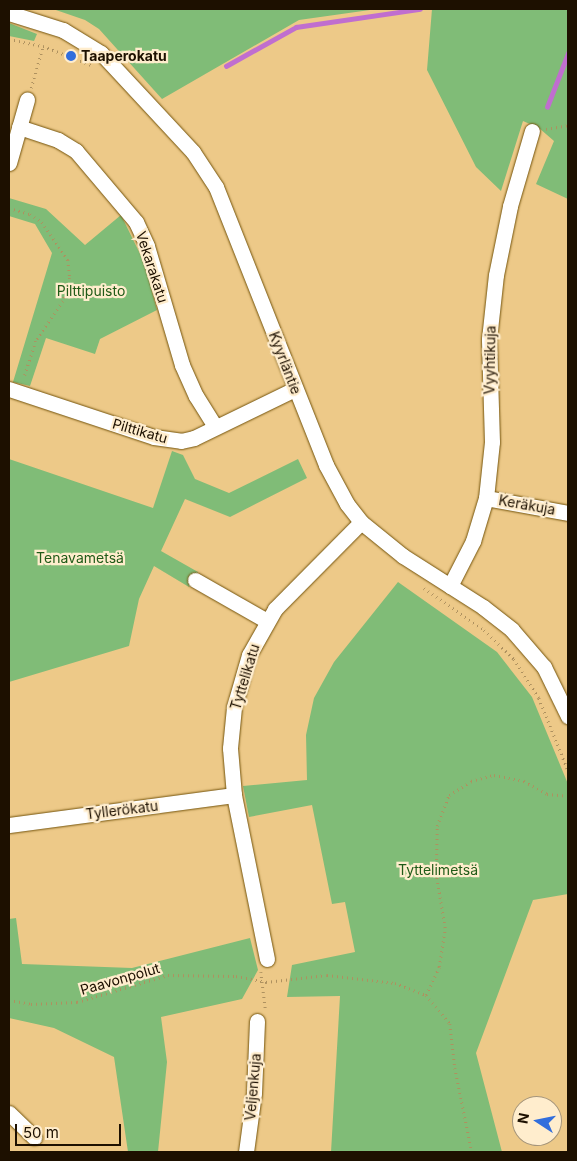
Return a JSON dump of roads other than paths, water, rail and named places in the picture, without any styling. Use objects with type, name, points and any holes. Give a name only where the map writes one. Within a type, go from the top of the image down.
[{"type":"street","name":"Kyyrläntie","points":[[9,14],[64,30],[101,53],[143,96],[207,171],[240,244],[326,466],[361,522],[403,556],[502,620],[529,647],[550,676],[568,716]]},
{"type":"street","points":[[9,163],[27,100]]},
{"type":"street","name":"Vekarakatu","points":[[20,127],[58,140],[76,151],[136,222],[147,246],[182,365],[196,396],[215,427]]},
{"type":"street","name":"Vyyhtikuja","points":[[450,586],[473,541],[486,498],[492,442],[489,338],[496,275],[510,206],[532,131]]},
{"type":"street","name":"Pilttikatu","points":[[15,391],[168,440],[188,440],[295,389]]},
{"type":"street","name":"Keräkuja","points":[[486,498],[568,513]]},
{"type":"street","name":"Tyttelikatu","points":[[267,959],[234,795],[230,748],[234,706],[249,655],[267,621],[286,595],[361,522]]},
{"type":"street","points":[[195,580],[267,621]]},
{"type":"street","name":"Tyllerökatu","points":[[9,825],[234,795]]},
{"type":"street","name":"Veljenkuja","points":[[246,1152],[254,1093],[257,1021]]},
{"type":"street","points":[[9,1113],[34,1136]]},
{"type":"waterway","points":[[226,66],[296,27],[420,9]]},
{"type":"waterway","points":[[547,107],[568,53]]},
{"type":"place","name":"Taaperokatu","points":[[71,56]]},
{"type":"park label","name":"Pilttipuisto","points":[[91,291]]},
{"type":"park label","name":"Tenavametsä","points":[[80,558]]},
{"type":"park label","name":"Tyttelimetsä","points":[[438,870]]}]
